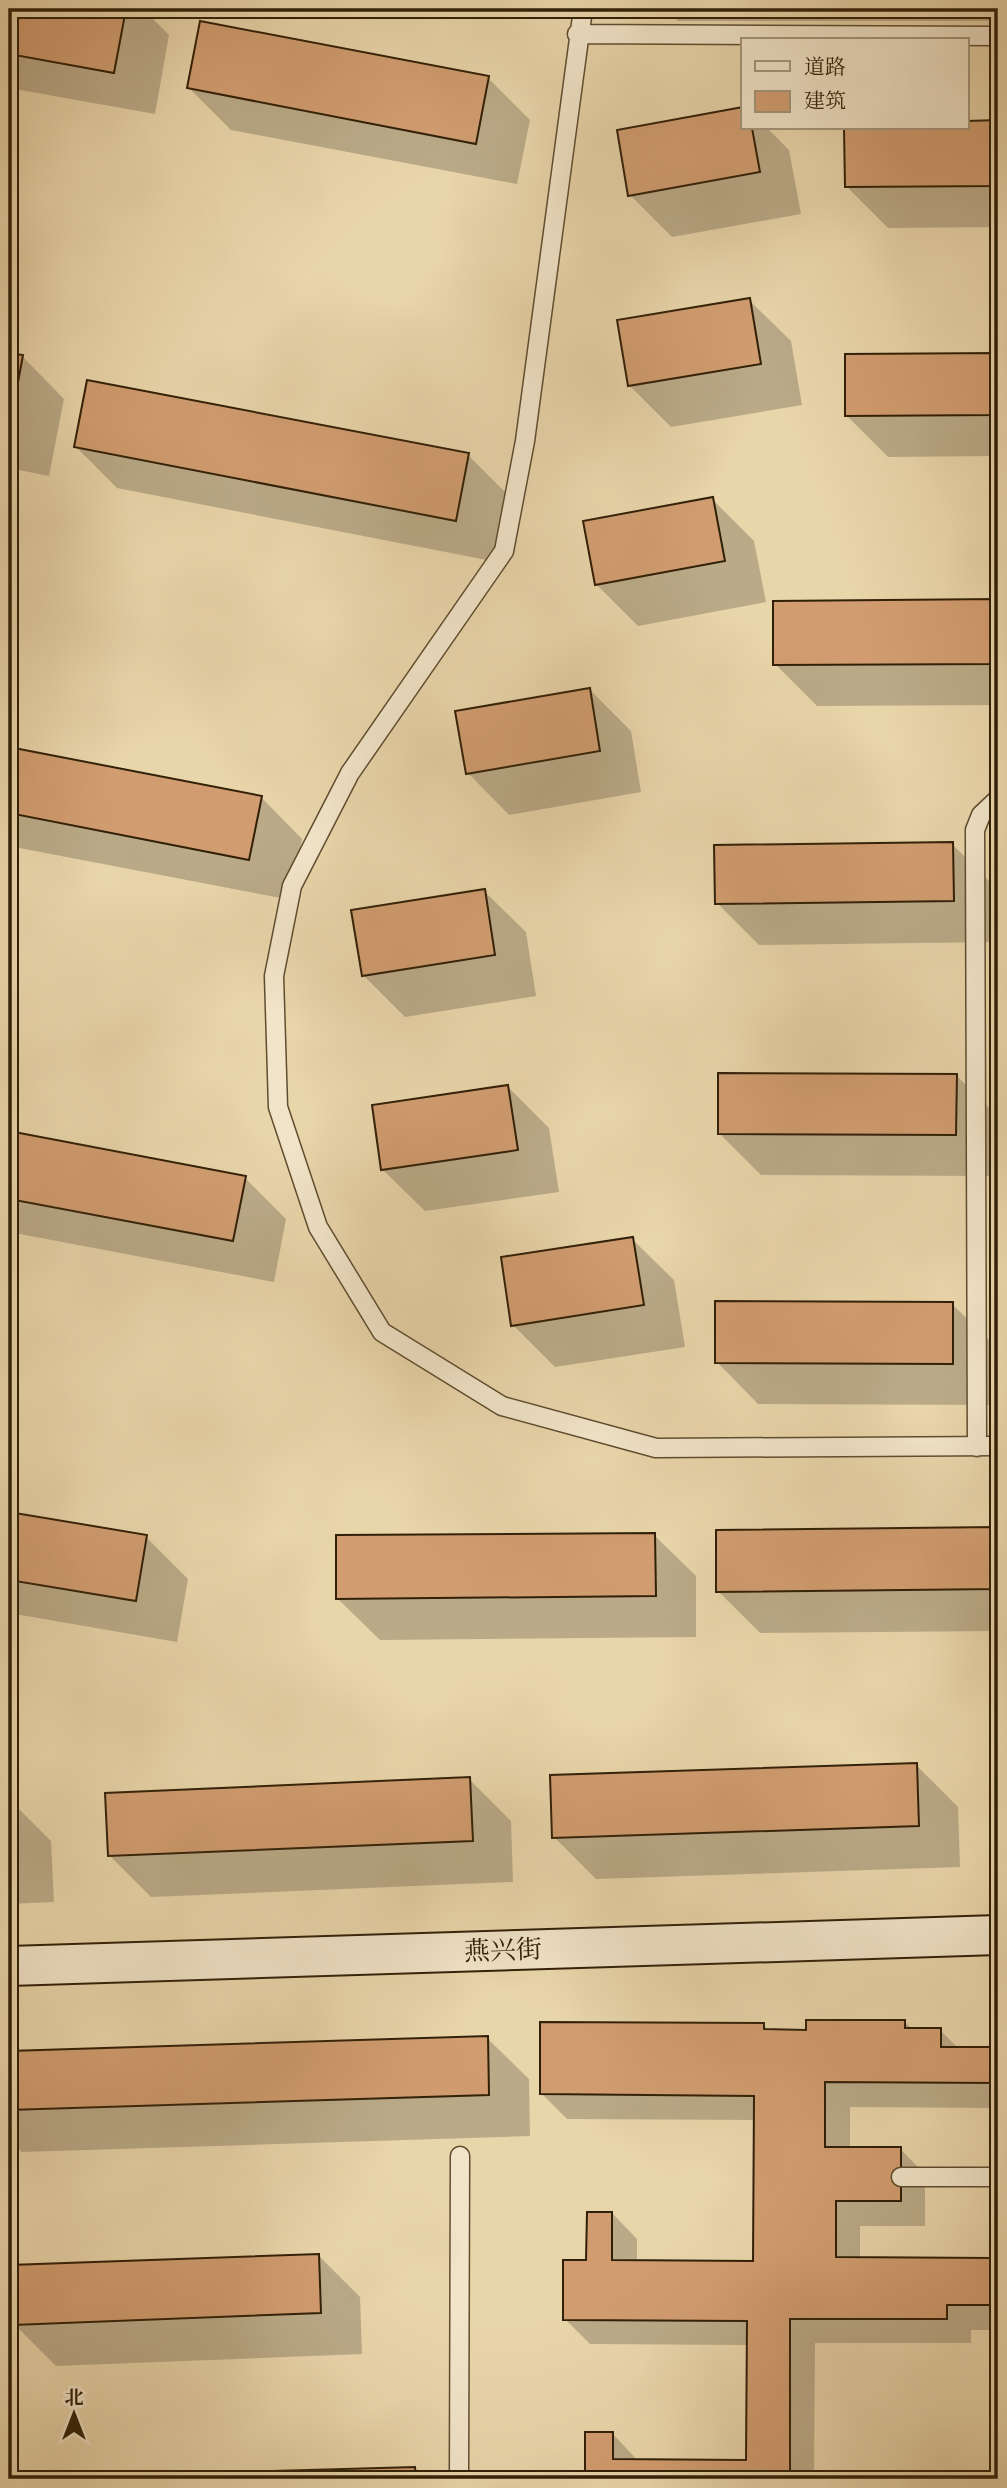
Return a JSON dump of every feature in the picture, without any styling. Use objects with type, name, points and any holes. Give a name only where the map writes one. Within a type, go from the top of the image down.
[{"type":"street","name":"燕兴街","points":[[9,1966],[998,1935]]},
{"type":"lane","points":[[583,9],[577,34],[524,441],[504,551],[349,773],[292,886],[274,976],[278,1107],[318,1227],[382,1332],[502,1406],[656,1448],[998,1447]]},
{"type":"lane","points":[[577,34],[998,36]]},
{"type":"lane","points":[[976,1447],[975,830],[981,815],[998,799]]},
{"type":"lane","points":[[459,2479],[460,2156]]},
{"type":"lane","points":[[901,2177],[998,2178]]},
{"type":"building","points":[[9,9],[126,9],[114,73],[9,54]]},
{"type":"building","points":[[200,21],[489,76],[476,144],[187,88]]},
{"type":"building","points":[[741,107],[741,130],[752,130],[760,172],[628,196],[617,130]]},
{"type":"building","points":[[998,120],[998,186],[845,187],[844,130],[968,130],[968,121]]},
{"type":"building","points":[[750,298],[761,364],[628,386],[617,320]]},
{"type":"building","points":[[9,353],[23,355],[9,431]]},
{"type":"building","points":[[998,353],[998,415],[845,416],[845,354]]},
{"type":"building","points":[[87,380],[469,453],[456,521],[74,447]]},
{"type":"building","points":[[713,497],[725,561],[595,585],[583,521]]},
{"type":"building","points":[[998,599],[998,664],[773,665],[773,601]]},
{"type":"building","points":[[590,688],[600,751],[466,774],[455,711]]},
{"type":"building","points":[[9,747],[262,796],[249,860],[9,813]]},
{"type":"building","points":[[953,842],[954,901],[715,904],[714,845]]},
{"type":"building","points":[[485,889],[495,955],[362,976],[351,910]]},
{"type":"building","points":[[718,1073],[957,1074],[956,1135],[718,1134]]},
{"type":"building","points":[[508,1085],[518,1150],[381,1170],[372,1105]]},
{"type":"building","points":[[9,1131],[246,1176],[233,1241],[9,1199]]},
{"type":"building","points":[[633,1237],[644,1305],[511,1326],[501,1257]]},
{"type":"building","points":[[715,1301],[953,1302],[953,1364],[715,1363]]},
{"type":"building","points":[[9,1512],[147,1535],[136,1601],[9,1580]]},
{"type":"building","points":[[998,1527],[998,1589],[716,1592],[716,1530]]},
{"type":"building","points":[[655,1533],[656,1596],[336,1599],[336,1535]]},
{"type":"building","points":[[994,1760],[998,1760],[998,1823],[996,1823]]},
{"type":"building","points":[[917,1763],[919,1826],[552,1838],[550,1775]]},
{"type":"building","points":[[470,1777],[473,1841],[108,1856],[105,1793]]},
{"type":"building","points":[[9,1798],[13,1861],[9,1861]]},
{"type":"building","points":[[806,2020],[905,2020],[905,2028],[941,2028],[941,2047],[998,2047],[997,2083],[825,2082],[825,2147],[901,2147],[901,2201],[836,2201],[836,2257],[991,2258],[991,2271],[998,2271],[998,2305],[947,2305],[947,2319],[790,2319],[790,2479],[565,2479],[565,2471],[585,2471],[585,2432],[613,2432],[613,2459],[746,2460],[747,2321],[563,2320],[563,2260],[586,2260],[587,2212],[612,2212],[612,2260],[753,2261],[754,2096],[540,2094],[540,2022],[764,2023],[764,2029],[806,2030]]},
{"type":"building","points":[[488,2036],[489,2095],[9,2110],[9,2051]]},
{"type":"building","points":[[319,2254],[321,2313],[13,2325],[10,2265]]},
{"type":"building","points":[[415,2467],[416,2479],[14,2478]]}]
